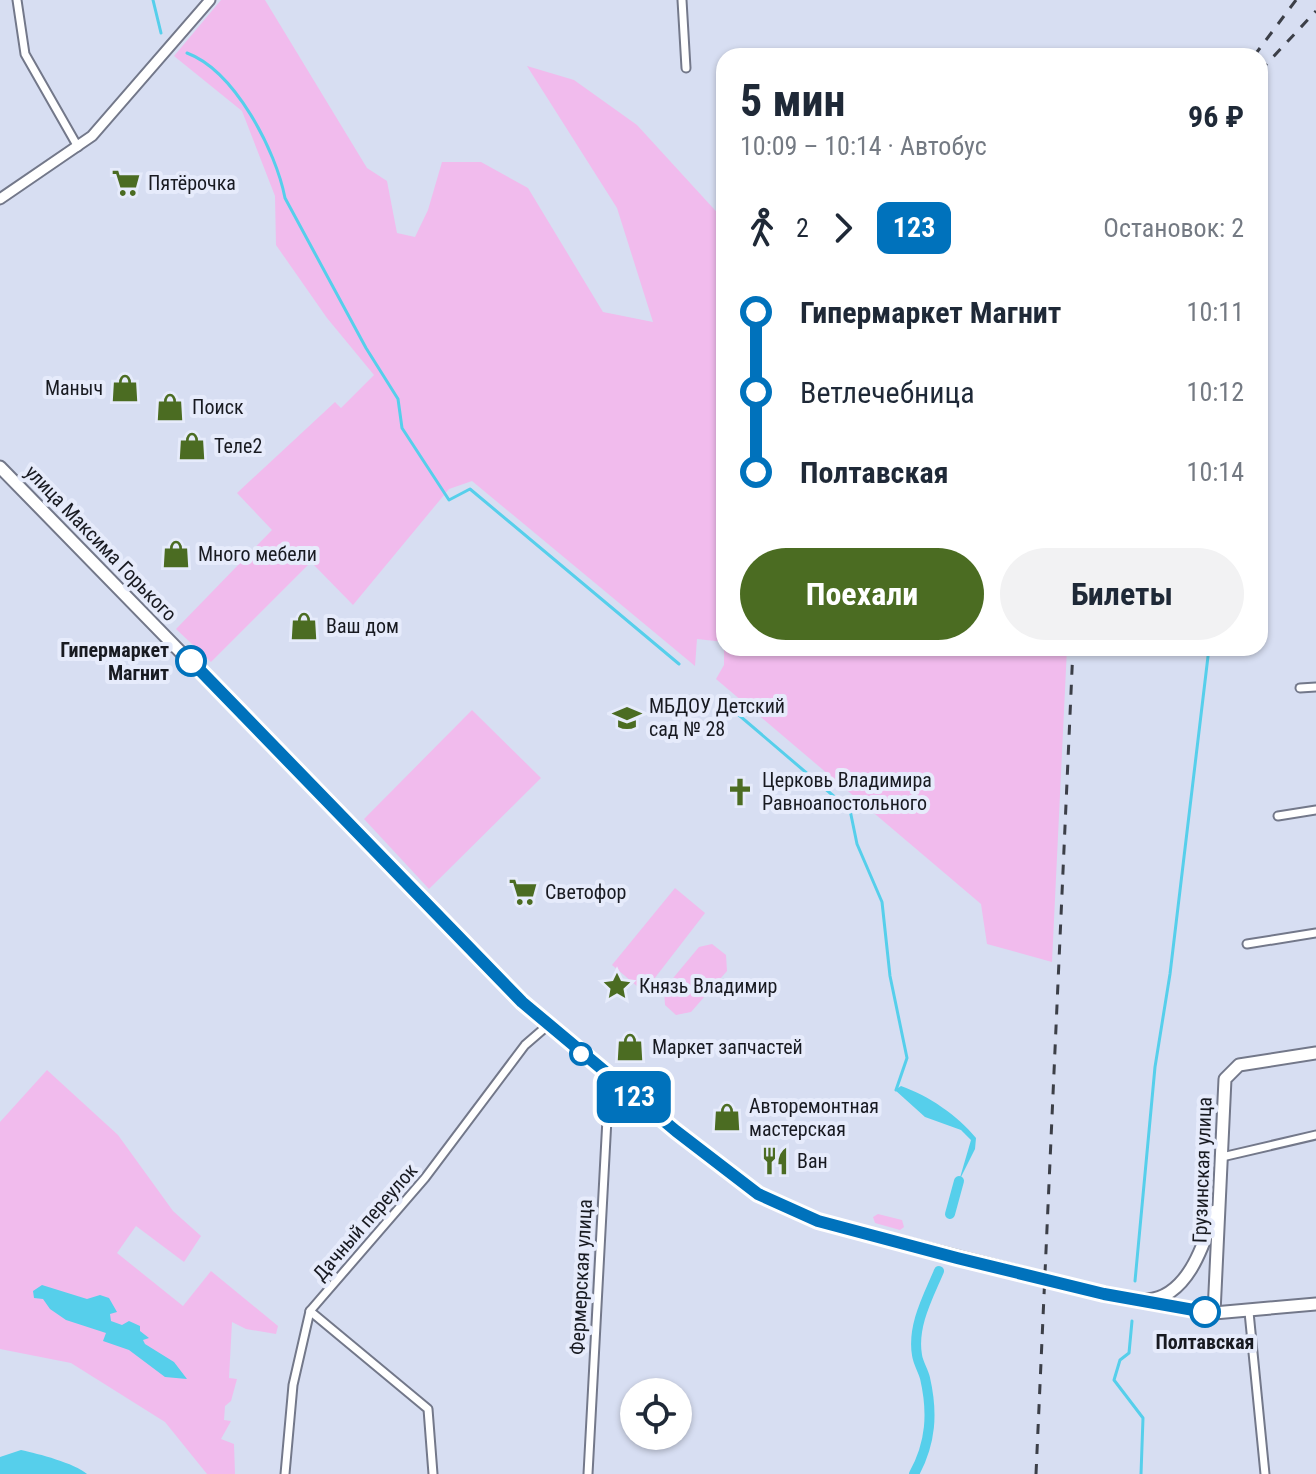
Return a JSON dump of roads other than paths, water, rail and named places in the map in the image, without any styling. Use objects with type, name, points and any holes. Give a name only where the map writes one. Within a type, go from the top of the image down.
[{"type":"main road","name":"улица Максима Горького","points":[[0,467],[430,911],[547,1026],[731,1175],[777,1205],[818,1221],[1134,1300]]},
{"type":"main road","name":"Грузинская улица","points":[[1214,1313],[1223,1088],[1227,1074],[1250,1062],[1316,1053]]},
{"type":"main road","points":[[1134,1300],[1164,1297],[1184,1277],[1208,1231],[1221,1187]]},
{"type":"main road","points":[[1134,1300],[1214,1313],[1316,1304]]},
{"type":"street","points":[[17,0],[25,54],[78,148]]},
{"type":"street","points":[[0,199],[78,148],[104,123],[210,0]]},
{"type":"street","points":[[682,0],[686,68]]},
{"type":"street","points":[[1300,688],[1316,687]]},
{"type":"street","points":[[1278,816],[1316,810]]},
{"type":"street","points":[[1247,944],[1316,933]]},
{"type":"street","name":"Дачный переулок","points":[[285,1474],[293,1385],[310,1311],[425,1178],[525,1045],[547,1026]]},
{"type":"street","name":"Фермерская улица","points":[[588,1474],[608,1100],[620,1085]]},
{"type":"street","points":[[1222,1157],[1316,1135]]},
{"type":"street","points":[[310,1311],[428,1409],[433,1474]]},
{"type":"street","points":[[1249,1312],[1265,1474]]},
{"type":"water","points":[[901,1086],[942,1107],[976,1138],[975,1149],[959,1181],[971,1140],[961,1130],[925,1117],[895,1090]]},
{"type":"water","points":[[42,1285],[87,1299],[100,1295],[109,1298],[117,1312],[110,1314],[111,1321],[122,1325],[129,1321],[140,1326],[140,1331],[149,1338],[143,1340],[145,1344],[174,1362],[187,1379],[165,1377],[129,1350],[103,1341],[106,1333],[66,1320],[50,1309],[43,1299],[34,1298],[33,1291]]},
{"type":"water","points":[[21,1450],[46,1456],[87,1474],[0,1474],[0,1457]]},
{"type":"waterway","points":[[153,0],[161,33]]},
{"type":"waterway","points":[[187,53],[205,62],[221,77],[251,115],[273,158],[285,198],[366,348],[398,399],[402,428],[449,500],[470,489],[679,664]]},
{"type":"waterway","points":[[1135,1281],[1155,1067],[1170,974],[1208,656]]},
{"type":"waterway","points":[[727,705],[850,810],[857,844],[882,902],[890,976],[907,1058],[896,1090]]},
{"type":"waterway","points":[[950,1214],[959,1181]]},
{"type":"waterway","points":[[914,1474],[924,1451],[930,1416],[925,1378],[917,1355],[917,1333],[939,1271]]},
{"type":"waterway","points":[[1132,1321],[1129,1353],[1120,1360],[1114,1380],[1143,1418],[1141,1474]]},
{"type":"railway","points":[[1260,48],[1296,0]]},
{"type":"railway","points":[[1268,62],[1316,11]]},
{"type":"railway","points":[[1036,1474],[1073,656]]},
{"type":"place","name":"Пятёрочка","points":[[126,183]]},
{"type":"place","name":"Маныч","points":[[125,388]]},
{"type":"place","name":"Поиск","points":[[170,407]]},
{"type":"place","name":"Теле2","points":[[192,446]]},
{"type":"place","name":"Много мебели","points":[[176,554]]},
{"type":"place","name":"Ваш дом","points":[[304,626]]},
{"type":"place","name":"Гипермаркет Магнит","points":[[191,661]]},
{"type":"place","name":"МБДОУ Детский сад № 28","points":[[627,718]]},
{"type":"place","name":"Церковь Владимира Равноапостольного","points":[[740,792]]},
{"type":"place","name":"Светофор","points":[[523,892]]},
{"type":"place","name":"Князь Владимир","points":[[617,986]]},
{"type":"place","name":"Маркет запчастей","points":[[630,1047]]},
{"type":"place","name":"Авторемонтная мастерская","points":[[727,1117]]},
{"type":"place","name":"Ван","points":[[775,1161]]},
{"type":"place","name":"Полтавская","points":[[1205,1312]]}]
